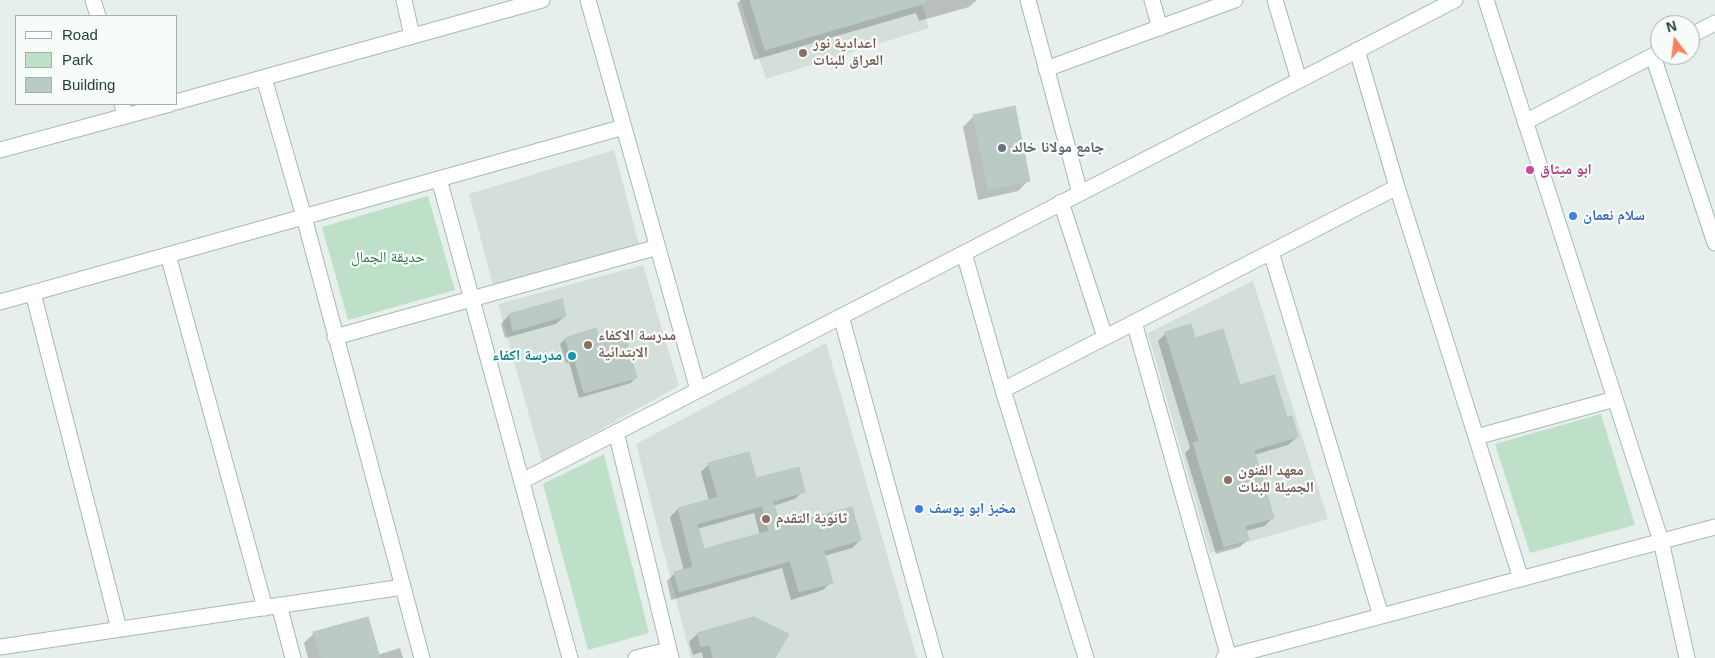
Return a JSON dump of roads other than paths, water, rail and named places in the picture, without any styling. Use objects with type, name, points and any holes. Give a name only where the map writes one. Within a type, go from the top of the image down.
[{"type":"street","points":[[93,0],[98,15]]},
{"type":"street","points":[[404,0],[412,36]]},
{"type":"street","points":[[178,101],[542,0]]},
{"type":"street","points":[[588,0],[698,390]]},
{"type":"street","points":[[1028,0],[1080,193]]},
{"type":"street","points":[[1152,0],[1160,28]]},
{"type":"street","points":[[1046,69],[1235,0]]},
{"type":"street","points":[[1275,0],[1298,80]]},
{"type":"street","points":[[522,481],[1357,50],[1430,6],[1455,0]]},
{"type":"street","points":[[1486,0],[1661,541],[1686,658]]},
{"type":"street","points":[[1700,31],[1715,23]]},
{"type":"street","points":[[1357,50],[1397,187],[1521,579]]},
{"type":"street","points":[[1525,122],[1650,57]]},
{"type":"street","points":[[1659,65],[1715,243]]},
{"type":"street","points":[[264,78],[304,217],[422,658]]},
{"type":"street","points":[[0,150],[124,110],[162,105]]},
{"type":"street","points":[[0,302],[624,127]]},
{"type":"street","points":[[439,179],[570,658]]},
{"type":"street","points":[[1003,390],[1397,187]]},
{"type":"street","points":[[1061,202],[1105,337]]},
{"type":"street","points":[[335,337],[658,247]]},
{"type":"street","points":[[964,252],[1003,390],[1086,658]]},
{"type":"street","points":[[1271,252],[1381,616]]},
{"type":"street","points":[[168,255],[272,607],[293,658]]},
{"type":"street","points":[[33,293],[120,629]]},
{"type":"street","points":[[841,316],[935,658]]},
{"type":"street","points":[[1134,322],[1228,658],[1715,527]]},
{"type":"street","points":[[1476,437],[1615,399]]},
{"type":"street","points":[[616,432],[669,654],[636,658]]},
{"type":"street","points":[[0,647],[403,587]]},
{"type":"place","name":"اعدادية نور العراق للبنات","points":[[803,53]]},
{"type":"place","name":"جامع مولانا خالد","points":[[1002,148]]},
{"type":"place","name":"ابو ميثاق","points":[[1530,170]]},
{"type":"place","name":"سلام نعمان","points":[[1573,216]]},
{"type":"place","name":"مدرسة الاكفاء الابتدائية","points":[[588,345]]},
{"type":"place","name":"مدرسة اكفاء","points":[[572,356]]},
{"type":"place","name":"معهد الفنون الجميلة للبنات","points":[[1228,480]]},
{"type":"place","name":"مخبز ابو يوسف","points":[[919,509]]},
{"type":"place","name":"ثانوية التقدم","points":[[766,519]]},
{"type":"park label","name":"حديقة الجمال","points":[[388,258]]}]
